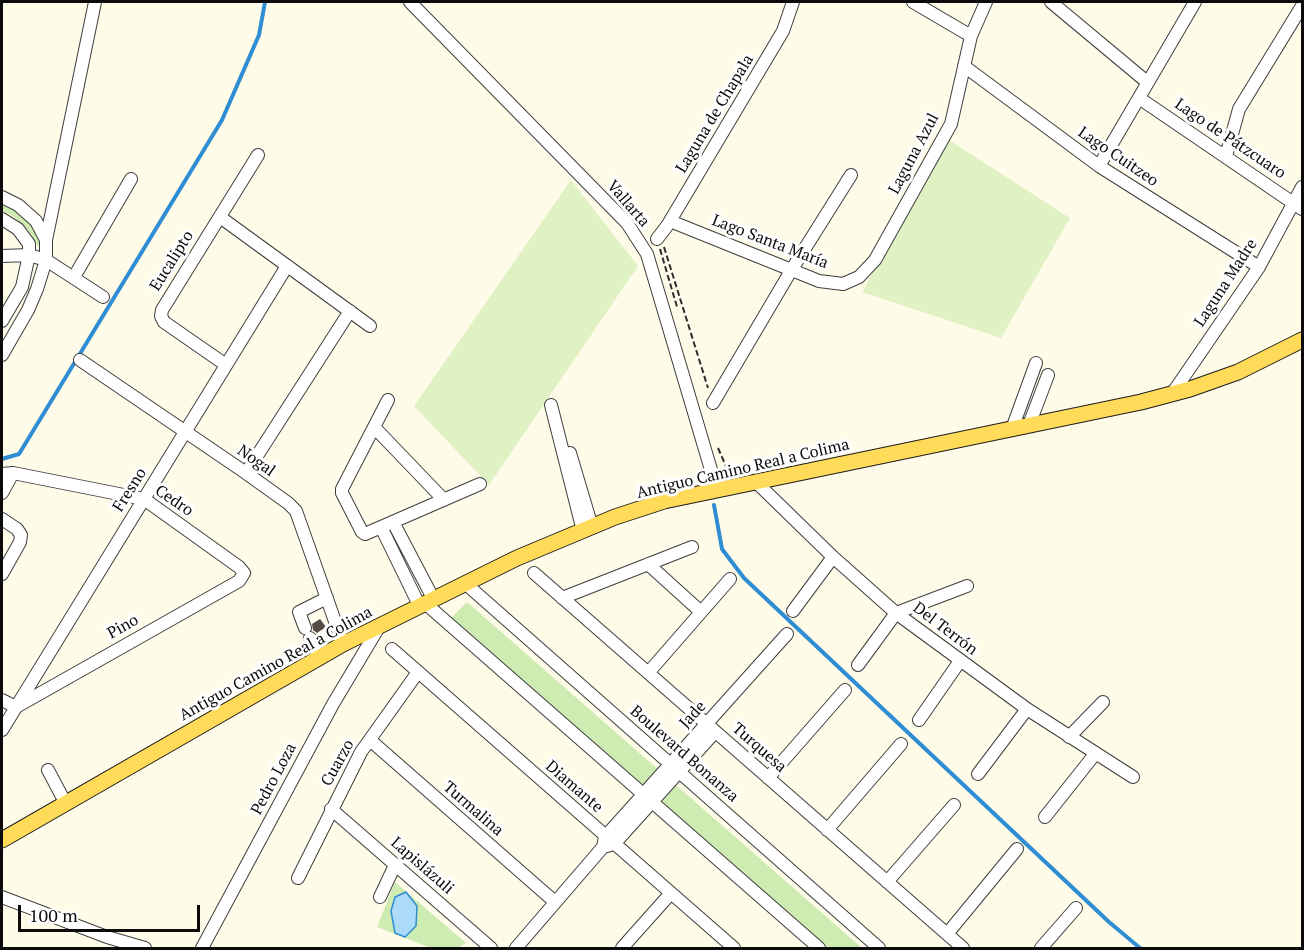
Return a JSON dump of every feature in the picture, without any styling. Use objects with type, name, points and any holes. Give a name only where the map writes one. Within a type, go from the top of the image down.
[{"type":"main road","name":"Antiguo Camino Real a Colima","points":[[2,840],[343,644],[518,558],[588,529],[664,501],[1172,394],[1238,372],[1302,340]]},
{"type":"street","points":[[2,355],[28,310],[46,260],[46,240],[95,2]]},
{"type":"street","name":"Vallarta","points":[[410,2],[627,223],[647,254],[717,490]]},
{"type":"street","name":"Laguna de Chapala","points":[[657,239],[783,31],[793,2]]},
{"type":"street","points":[[913,2],[971,36]]},
{"type":"street","name":"Laguna Azul","points":[[859,278],[875,260],[951,124],[971,36],[986,2]]},
{"type":"street","points":[[1051,2],[1147,82]]},
{"type":"street","points":[[1099,166],[1193,2]]},
{"type":"street","points":[[1226,156],[1239,109],[1302,6]]},
{"type":"street","name":"Lago Cuitzeo","points":[[964,66],[1099,166],[1259,267]]},
{"type":"street","name":"Lago de Pátzcuaro","points":[[1139,98],[1298,205]]},
{"type":"street","name":"Eucalipto","points":[[226,364],[164,322],[161,316],[162,310],[258,156]]},
{"type":"street","points":[[713,403],[792,269],[851,175]]},
{"type":"street","points":[[74,277],[131,179]]},
{"type":"street","name":"Laguna Madre","points":[[1172,394],[1259,267],[1298,205],[1302,187]]},
{"type":"street","points":[[2,197],[18,205],[36,221],[46,240]]},
{"type":"street","points":[[220,217],[370,326]]},
{"type":"street","points":[[2,219],[18,230],[29,244],[22,287],[4,313]]},
{"type":"street","name":"Lago Santa María","points":[[670,221],[819,281],[843,284],[859,278]]},
{"type":"street","points":[[2,256],[29,255],[46,260],[103,297]]},
{"type":"street","name":"Fresno","points":[[2,730],[287,266]]},
{"type":"street","points":[[246,473],[350,311]]},
{"type":"street","name":"Nogal","points":[[81,360],[246,473],[296,511],[343,644]]},
{"type":"street","points":[[1012,429],[1036,363]]},
{"type":"street","points":[[1029,425],[1048,375]]},
{"type":"street","points":[[388,400],[343,486],[342,493],[360,531],[365,534],[480,484]]},
{"type":"street","points":[[550,405],[562,450],[570,452],[574,479],[588,529]]},
{"type":"street","points":[[374,427],[444,500]]},
{"type":"street","points":[[2,493],[7,474]]},
{"type":"street","name":"Cedro","points":[[7,474],[144,499],[239,567],[244,573]]},
{"type":"street","name":"Del Terrón","points":[[757,483],[833,557],[896,613],[1027,709],[1133,777]]},
{"type":"street","points":[[2,519],[17,529],[21,535],[20,542],[2,574]]},
{"type":"street","points":[[393,522],[426,603]]},
{"type":"street","points":[[381,527],[426,603],[819,948]]},
{"type":"street","points":[[562,598],[692,547]]},
{"type":"street","points":[[793,611],[833,557]]},
{"type":"street","points":[[648,564],[701,612]]},
{"type":"street","name":"Pino","points":[[16,707],[239,580],[244,573]]},
{"type":"street","name":"Turquesa","points":[[534,573],[963,948]]},
{"type":"street","points":[[648,673],[730,579]]},
{"type":"street","name":"Boulevard Bonanza","points":[[466,584],[879,948]]},
{"type":"street","points":[[858,665],[896,613],[967,586]]},
{"type":"street","points":[[319,657],[299,612],[327,598]]},
{"type":"street","name":"Pedro Loza","points":[[202,948],[333,704],[379,627]]},
{"type":"street","name":"Jade","points":[[516,948],[711,728],[787,634]]},
{"type":"street","name":"Diamante","points":[[392,649],[607,843],[671,893],[730,947]]},
{"type":"street","points":[[919,720],[960,662]]},
{"type":"street","name":"Cuarzo","points":[[298,878],[361,752],[418,672]]},
{"type":"street","points":[[768,778],[845,690]]},
{"type":"street","points":[[2,699],[16,707]]},
{"type":"street","points":[[1069,736],[1103,702]]},
{"type":"street","points":[[978,774],[1027,709]]},
{"type":"street","name":"Turmalina","points":[[370,740],[555,902]]},
{"type":"street","points":[[827,830],[901,744]]},
{"type":"street","points":[[1045,817],[1095,754]]},
{"type":"street","points":[[48,770],[66,804]]},
{"type":"street","points":[[887,882],[954,805]]},
{"type":"street","name":"Lapislázuli","points":[[331,809],[491,948]]},
{"type":"street","points":[[947,934],[1017,849]]},
{"type":"street","points":[[380,897],[395,865]]},
{"type":"street","points":[[622,948],[671,893]]},
{"type":"street","points":[[2,897],[106,937],[145,948]]},
{"type":"street","points":[[1041,948],[1076,909]]},
{"type":"street","points":[[98,948],[106,937]]},
{"type":"path","points":[[657,239],[679,317]]},
{"type":"path","points":[[657,239],[667,251],[713,403]]},
{"type":"path","points":[[718,448],[735,487]]},
{"type":"green space","points":[[949,140],[1070,218],[1001,338],[862,292]]},
{"type":"green space","points":[[571,180],[638,266],[489,485],[414,406]]},
{"type":"green space","points":[[2,201],[17,208],[42,236],[38,247],[28,230],[13,216],[2,211]]},
{"type":"green space","points":[[467,602],[862,948],[824,948],[450,619]]},
{"type":"green space","points":[[395,882],[466,943],[458,948],[431,948],[377,927]]},
{"type":"water","points":[[406,892],[417,906],[416,926],[405,937],[395,933],[391,911],[395,897]]},
{"type":"building","points":[[320,619],[326,627],[317,633],[313,630],[312,624]]},
{"type":"waterway","points":[[2,459],[19,454],[222,120],[259,35],[265,2]]},
{"type":"waterway","points":[[714,505],[722,549],[744,578],[1109,922],[1140,948]]}]
